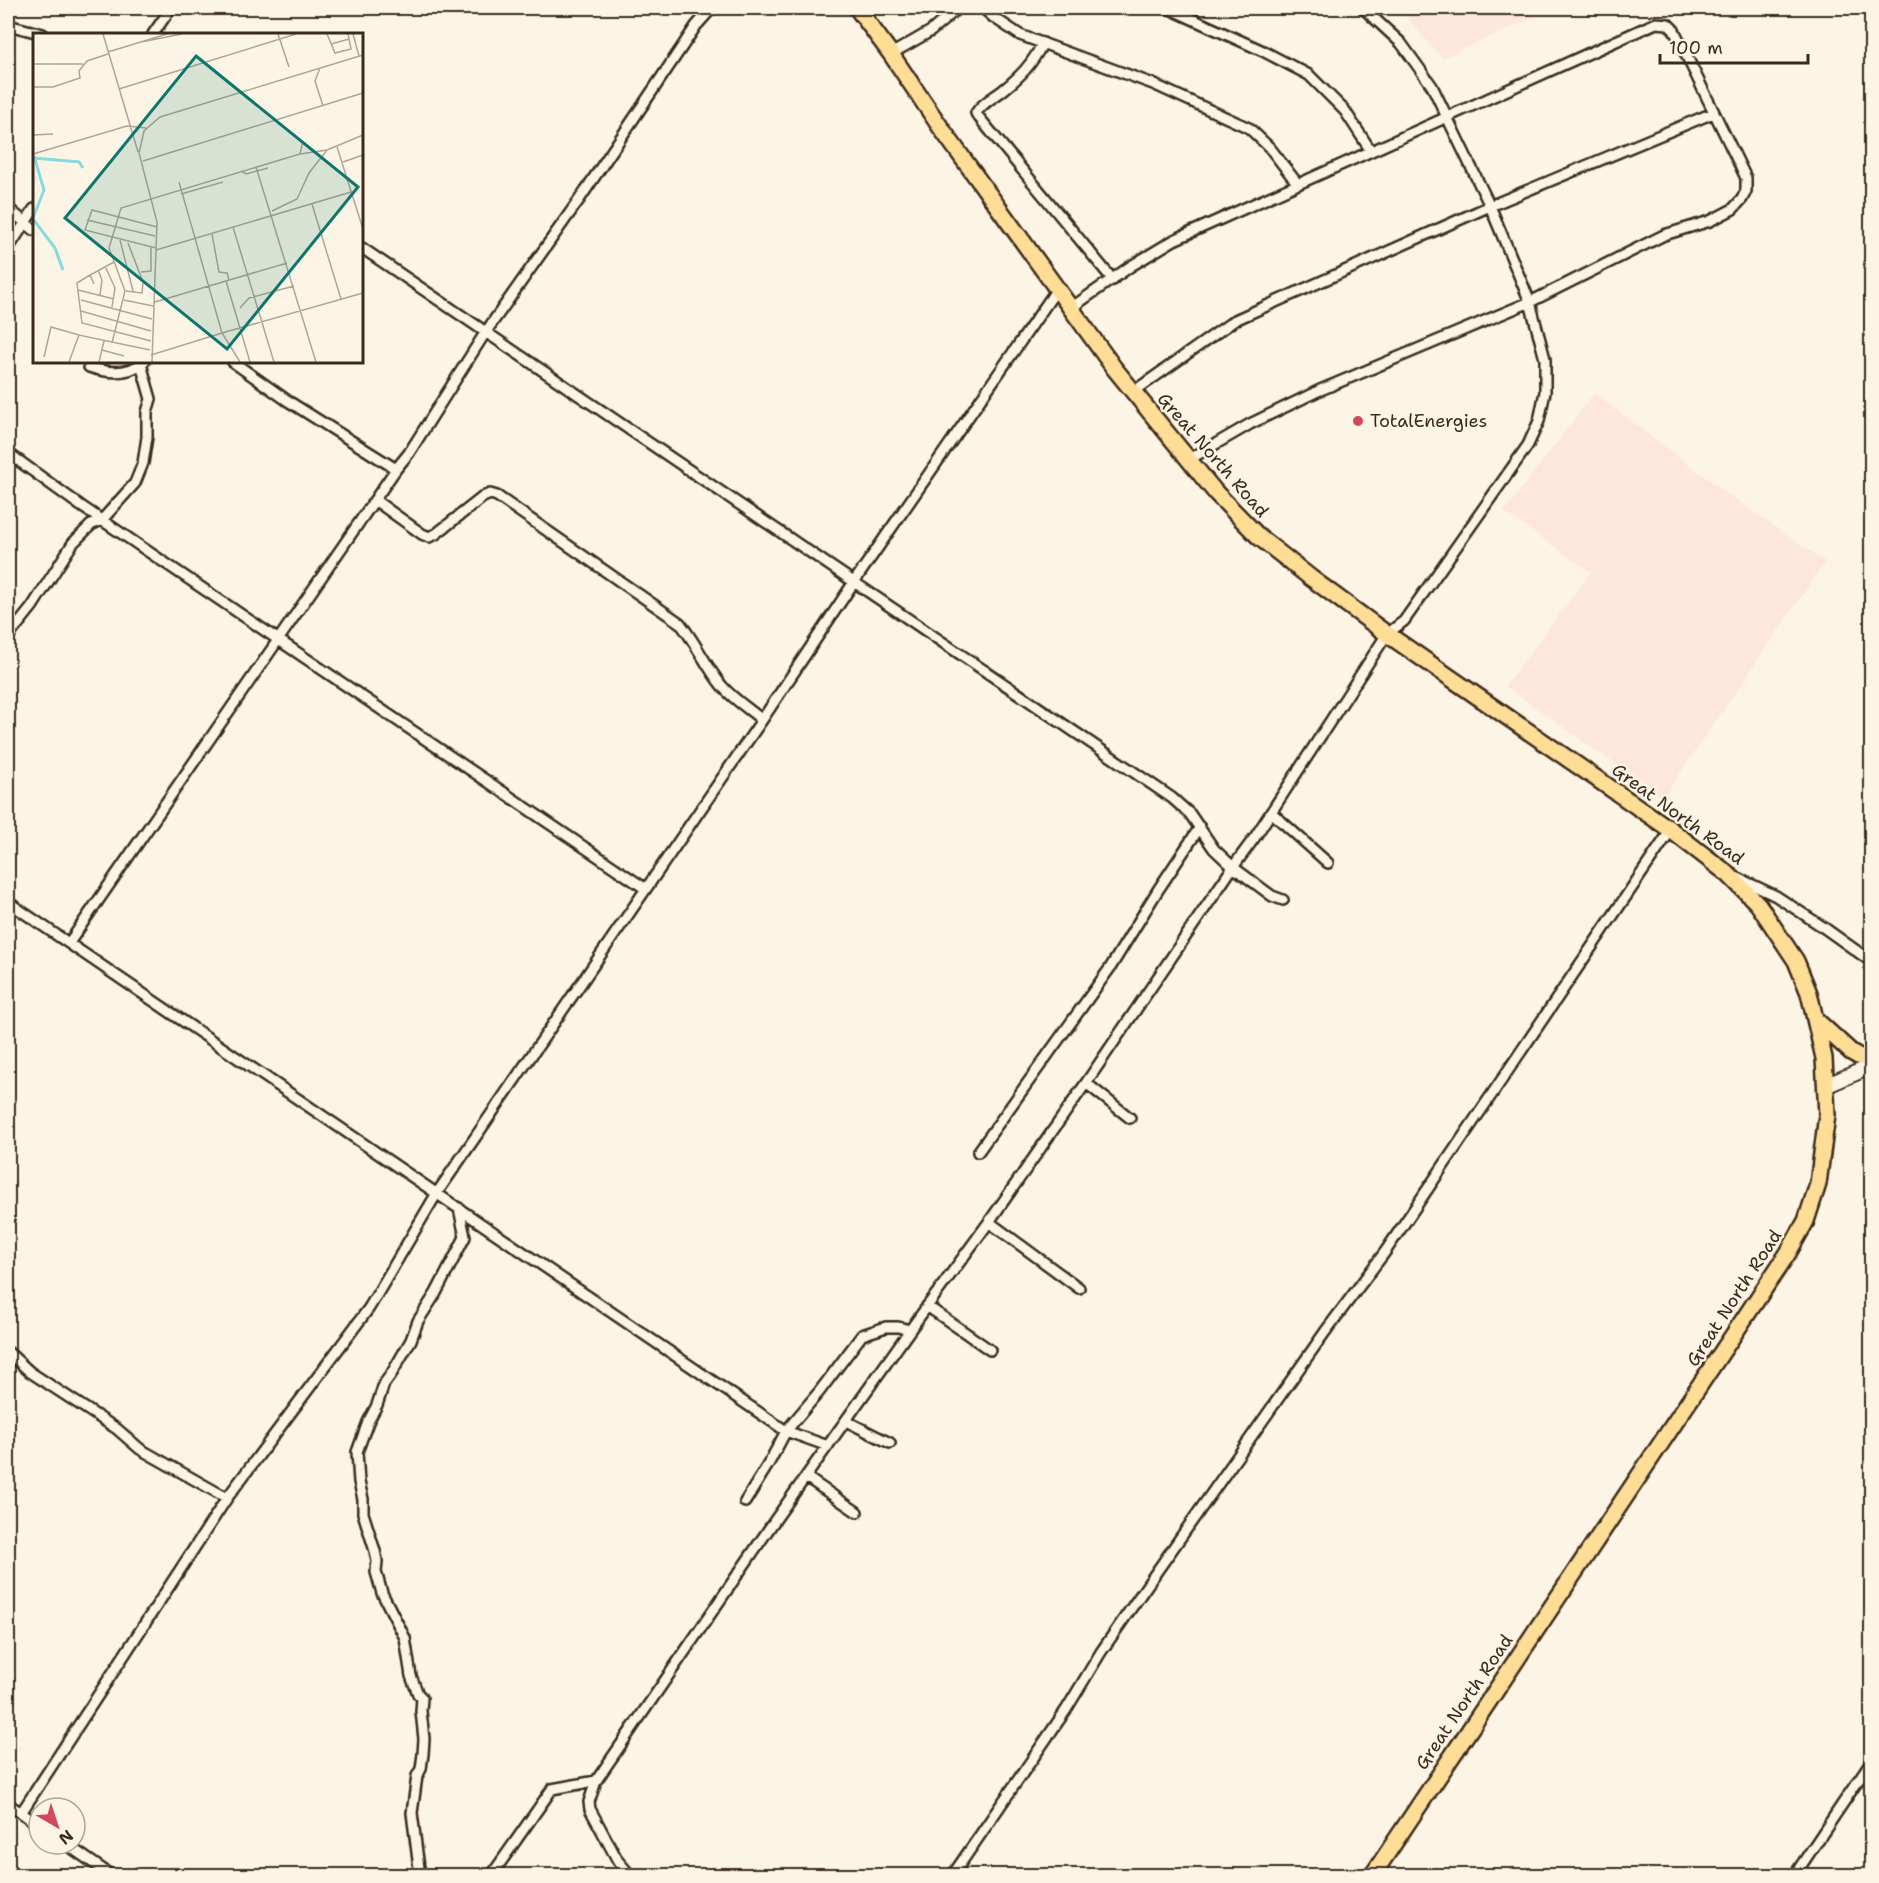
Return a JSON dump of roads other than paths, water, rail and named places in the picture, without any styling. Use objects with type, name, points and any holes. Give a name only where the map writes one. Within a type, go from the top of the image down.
[{"type":"highway","name":"Great North Road","points":[[857,8],[941,128],[1133,392],[1216,493],[1259,537],[1311,578],[1387,634],[1671,830],[1728,874],[1758,904],[1796,961],[1809,993],[1824,1058],[1827,1115],[1825,1146],[1818,1184],[1806,1221],[1788,1253],[1633,1488],[1372,1875]]},
{"type":"highway","points":[[1816,1020],[1851,1052],[1872,1060]]},
{"type":"main road","points":[[1825,1086],[1872,1066]]},
{"type":"street","points":[[154,33],[171,8]]},
{"type":"street","points":[[69,943],[409,453],[486,333],[696,26],[712,8]]},
{"type":"street","points":[[891,54],[931,31],[958,8]]},
{"type":"street","points":[[983,8],[1020,35],[1153,84],[1250,128],[1270,148],[1297,183]]},
{"type":"street","points":[[1168,8],[1263,51],[1309,75],[1345,111],[1371,151]]},
{"type":"street","points":[[631,1875],[618,1861],[590,1809],[589,1802],[596,1780],[846,1420],[1086,1083],[1255,837],[1387,634],[1404,621],[1522,453],[1539,422],[1545,392],[1545,359],[1530,302],[1490,206],[1432,86],[1401,43],[1363,8]]},
{"type":"street","points":[[1071,308],[1131,266],[1174,240],[1297,183],[1656,23],[1668,24],[1674,30],[1746,178],[1746,190],[1733,209],[1710,220],[1664,235],[1530,302],[1318,391],[1250,424],[1188,460]]},
{"type":"street","points":[[8,24],[40,33]]},
{"type":"street","points":[[1043,43],[1024,73],[982,105],[976,113],[1113,280]]},
{"type":"street","points":[[1133,392],[1235,320],[1490,206],[1713,113]]},
{"type":"street","points":[[8,208],[33,229]]},
{"type":"street","points":[[8,249],[33,211]]},
{"type":"street","points":[[363,249],[1172,798],[1190,814],[1214,849],[1233,867],[1272,896],[1283,900]]},
{"type":"street","points":[[21,1813],[227,1498],[369,1308],[437,1193],[1057,289]]},
{"type":"street","points":[[8,637],[32,607],[73,543],[91,525],[102,520],[135,483],[143,463],[147,437],[147,412],[151,399],[142,363],[119,372],[104,372],[89,367]]},
{"type":"street","points":[[234,363],[288,401],[396,469]]},
{"type":"street","points":[[8,453],[102,520],[646,889]]},
{"type":"street","points":[[376,501],[429,537],[483,497],[490,494],[497,496],[680,623],[695,641],[723,687],[762,720]]},
{"type":"street","points":[[1271,812],[1328,863]]},
{"type":"street","points":[[978,1152],[1110,968],[1200,827]]},
{"type":"street","points":[[952,1875],[1066,1710],[1101,1652],[1325,1332],[1385,1252],[1671,830]]},
{"type":"street","points":[[1728,874],[1776,896],[1872,962]]},
{"type":"street","points":[[8,902],[786,1431],[828,1446]]},
{"type":"street","points":[[1086,1083],[1130,1118]]},
{"type":"street","points":[[420,1875],[412,1813],[417,1776],[421,1769],[423,1754],[422,1698],[411,1676],[405,1638],[382,1593],[376,1572],[375,1551],[363,1514],[357,1452],[384,1384],[411,1340],[418,1321],[436,1293],[465,1237],[459,1208]]},
{"type":"street","points":[[989,1222],[1078,1288]]},
{"type":"street","points":[[927,1306],[990,1350]]},
{"type":"street","points":[[745,1502],[786,1431],[862,1335],[886,1327],[910,1330]]},
{"type":"street","points":[[8,1352],[30,1372],[117,1429],[140,1449],[227,1498]]},
{"type":"street","points":[[846,1420],[890,1443]]},
{"type":"street","points":[[806,1478],[856,1512]]},
{"type":"street","points":[[1794,1875],[1872,1760]]},
{"type":"street","points":[[491,1875],[552,1789],[596,1780]]},
{"type":"street","points":[[8,1804],[27,1817]]},
{"type":"street","points":[[81,1856],[100,1872],[112,1875]]},
{"type":"place","name":"TotalEnergies","points":[[1358,421]]}]
